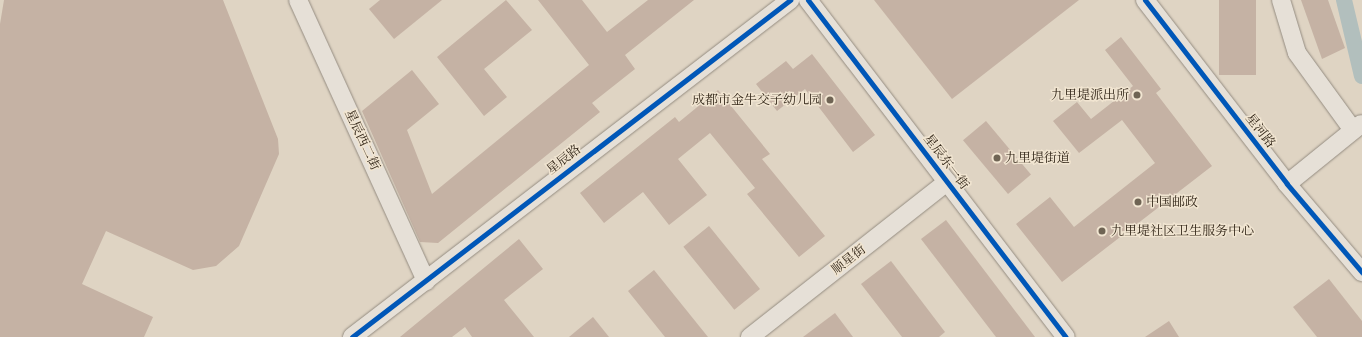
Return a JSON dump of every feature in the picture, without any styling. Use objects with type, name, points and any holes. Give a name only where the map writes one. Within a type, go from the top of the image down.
[{"type":"street","name":"星辰西二街","points":[[298,0],[426,281]]},
{"type":"street","name":"星辰路","points":[[352,337],[790,0]]},
{"type":"street","name":"星辰东一街","points":[[808,0],[1066,337]]},
{"type":"street","name":"星河路","points":[[1145,0],[1287,184],[1362,272]]},
{"type":"street","points":[[1281,0],[1297,53],[1357,127],[1287,184]]},
{"type":"street","name":"顺星街","points":[[750,337],[947,182]]},
{"type":"building","points":[[4,0],[223,0],[278,139],[279,154],[239,246],[216,266],[193,270],[106,231],[82,284],[153,317],[144,337],[0,337],[0,24]]},
{"type":"building","points":[[380,0],[442,0],[394,39],[369,9]]},
{"type":"building","points":[[506,0],[532,30],[484,69],[507,97],[484,116],[437,57]]},
{"type":"building","points":[[538,0],[582,0],[607,32],[648,0],[694,0],[625,55],[635,69],[592,103],[600,112],[438,243],[420,242],[362,111],[412,70],[439,104],[407,130],[432,194],[589,65]]},
{"type":"building","points":[[874,0],[1079,0],[952,99]]},
{"type":"building","points":[[1219,0],[1256,0],[1256,75],[1219,75]]},
{"type":"building","points":[[1301,0],[1328,0],[1345,48],[1322,59]]},
{"type":"building","points":[[1121,37],[1161,89],[1156,93],[1212,166],[1062,282],[1016,224],[1050,197],[1074,227],[1155,163],[1122,120],[1079,153],[1053,121],[1077,102],[1091,119],[1133,86],[1105,50]]},
{"type":"building","name":"成都市金牛交子幼儿园","points":[[812,54],[875,135],[853,152],[805,89],[777,111],[756,84],[786,61],[793,69]]},
{"type":"building","points":[[718,90],[770,154],[762,159],[825,236],[799,257],[747,194],[755,188],[710,133],[678,159],[707,195],[669,225],[643,192],[604,223],[580,193],[675,117],[679,122]]},
{"type":"building","name":"九里堤街道","points":[[986,121],[1031,175],[1008,194],[963,140]]},
{"type":"building","points":[[946,220],[1035,337],[996,337],[921,239]]},
{"type":"building","points":[[709,226],[760,289],[734,310],[683,247]]},
{"type":"building","points":[[519,239],[543,269],[504,300],[534,337],[472,337],[465,327],[452,337],[400,337]]},
{"type":"building","points":[[891,261],[945,332],[939,337],[902,337],[861,284]]},
{"type":"building","points":[[654,270],[708,337],[665,337],[628,291]]},
{"type":"building","points":[[1329,279],[1362,321],[1362,337],[1317,337],[1293,307]]},
{"type":"building","points":[[835,313],[853,337],[803,337]]},
{"type":"building","points":[[593,317],[609,337],[569,337]]},
{"type":"building","points":[[1169,321],[1179,337],[1145,337]]},
{"type":"waterway","points":[[1344,0],[1362,76]]},
{"type":"cycle path","points":[[352,337],[790,0]]},
{"type":"cycle path","points":[[808,0],[1066,337]]},
{"type":"cycle path","points":[[1145,0],[1287,184],[1362,272]]},
{"type":"place","name":"九里堤派出所","points":[[1137,95]]},
{"type":"place","name":"成都市金牛交子幼儿园","points":[[830,100]]},
{"type":"place","name":"九里堤街道","points":[[997,158]]},
{"type":"place","name":"中国邮政","points":[[1138,202]]},
{"type":"place","name":"九里堤社区卫生服务中心","points":[[1102,231]]}]
